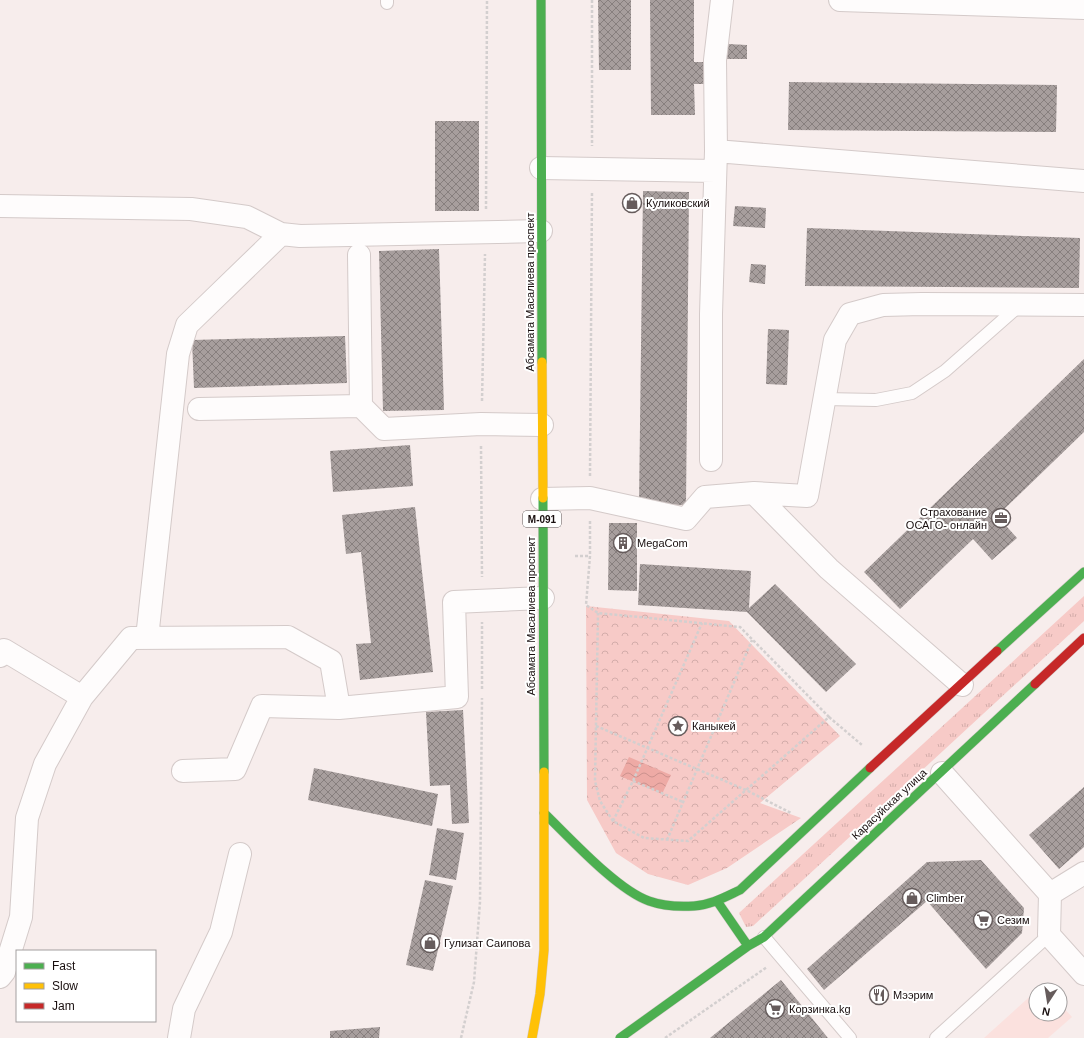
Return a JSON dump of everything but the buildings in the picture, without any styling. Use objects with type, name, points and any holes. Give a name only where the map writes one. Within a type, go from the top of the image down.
[{"type":"main road","name":"Абсамата Масалиева проспект","points":[[532,1038],[537,1021],[541,982],[544,813],[540,168],[541,0]]},
{"type":"main road","points":[[544,813],[590,858],[624,887],[648,901],[672,906],[695,906],[717,901],[740,890],[765,868],[880,759],[1084,572]]},
{"type":"main road","name":"Карасуйская улица","points":[[620,1038],[748,946],[764,937],[942,773],[1084,638]]},
{"type":"main road","points":[[717,901],[748,946]]},
{"type":"street","points":[[711,460],[711,314],[716,161],[715,60],[722,0]]},
{"type":"street","points":[[840,0],[1084,8]]},
{"type":"street","points":[[540,168],[592,169],[716,161],[1084,181]]},
{"type":"street","points":[[0,206],[191,209],[247,217],[281,234],[300,236],[541,231]]},
{"type":"street","points":[[146,638],[178,354],[186,324],[281,234]]},
{"type":"street","points":[[359,254],[361,406],[384,429],[481,424],[542,425]]},
{"type":"street","points":[[542,499],[590,498],[686,519],[705,497],[754,493],[807,496],[834,340],[850,314],[883,306],[922,304],[1084,305]]},
{"type":"street","points":[[199,409],[361,406]]},
{"type":"street","points":[[754,493],[829,569],[962,685]]},
{"type":"street","points":[[183,771],[235,769],[262,706],[339,708],[457,696],[454,602],[543,598]]},
{"type":"street","points":[[0,976],[4,972],[21,917],[27,818],[45,764],[82,697],[131,638],[288,637],[331,662],[339,708]]},
{"type":"street","points":[[0,656],[4,650],[82,697]]},
{"type":"street","points":[[942,773],[1050,894],[1049,935],[1084,974]]},
{"type":"street","points":[[179,1038],[184,1009],[221,932],[240,854]]},
{"type":"street","points":[[1050,894],[1084,873]]},
{"type":"lane","points":[[824,399],[876,400],[912,393],[945,371],[1021,304]]},
{"type":"lane","points":[[936,1038],[1049,935]]},
{"type":"lane","points":[[764,937],[850,1038]]},
{"type":"path","points":[[487,0],[487,84]]},
{"type":"path","points":[[592,0],[590,556],[586,606],[598,614],[740,627],[829,717],[880,759]]},
{"type":"path","points":[[461,1038],[474,982],[480,902],[482,601],[481,424]]},
{"type":"path","points":[[575,556],[590,556]]},
{"type":"path","points":[[598,614],[595,781],[600,801],[613,821],[644,838],[688,841],[829,717]]},
{"type":"path","points":[[613,821],[633,780],[702,623]]},
{"type":"path","points":[[667,840],[752,640]]},
{"type":"path","points":[[596,726],[746,790],[794,815]]},
{"type":"path","points":[[633,780],[683,802]]},
{"type":"path","points":[[665,1038],[781,957]]},
{"type":"shaded area","points":[[1028,998],[1028,1022],[1066,1022],[1048,1038],[984,1038]]},
{"type":"shaded area","points":[[1068,1013],[1072,1017],[1068,1020]]},
{"type":"green space","points":[[1084,596],[1084,621],[753,926],[746,927],[739,913]]},
{"type":"green space","points":[[586,606],[729,621],[840,736],[760,803],[801,818],[727,868],[688,885],[648,874],[616,853],[587,800]]},
{"type":"water","points":[[629,757],[671,775],[662,794],[620,776]]},
{"type":"traffic: fast","points":[[541,0],[542,362]]},
{"type":"traffic: fast","points":[[543,498],[544,772]]},
{"type":"traffic: fast","points":[[997,651],[1084,572]]},
{"type":"traffic: fast","points":[[620,1038],[748,946],[764,937],[1035,684]]},
{"type":"traffic: fast","points":[[544,813],[608,875],[636,895],[654,903],[694,906],[718,900],[740,890],[870,768]]},
{"type":"traffic: fast","points":[[717,901],[748,946]]},
{"type":"traffic: slow","points":[[542,362],[543,498]]},
{"type":"traffic: slow","points":[[532,1038],[540,994],[544,950],[544,772]]},
{"type":"traffic: jam","points":[[1035,684],[1084,638]]},
{"type":"traffic: jam","points":[[870,768],[997,651]]},
{"type":"place","name":"Куликовский","points":[[632,203]]},
{"type":"place","name":"Страхование ОСАГО- онлайн","points":[[1001,518]]},
{"type":"place","name":"MegaCom","points":[[623,543]]},
{"type":"place","name":"Каныкей","points":[[678,726]]},
{"type":"place","name":"Climber","points":[[912,898]]},
{"type":"place","name":"Сезим","points":[[983,920]]},
{"type":"place","name":"Гулизат Саипова","points":[[430,943]]},
{"type":"place","name":"Мээрим","points":[[879,995]]},
{"type":"place","name":"Корзинка.kg","points":[[775,1009]]}]
